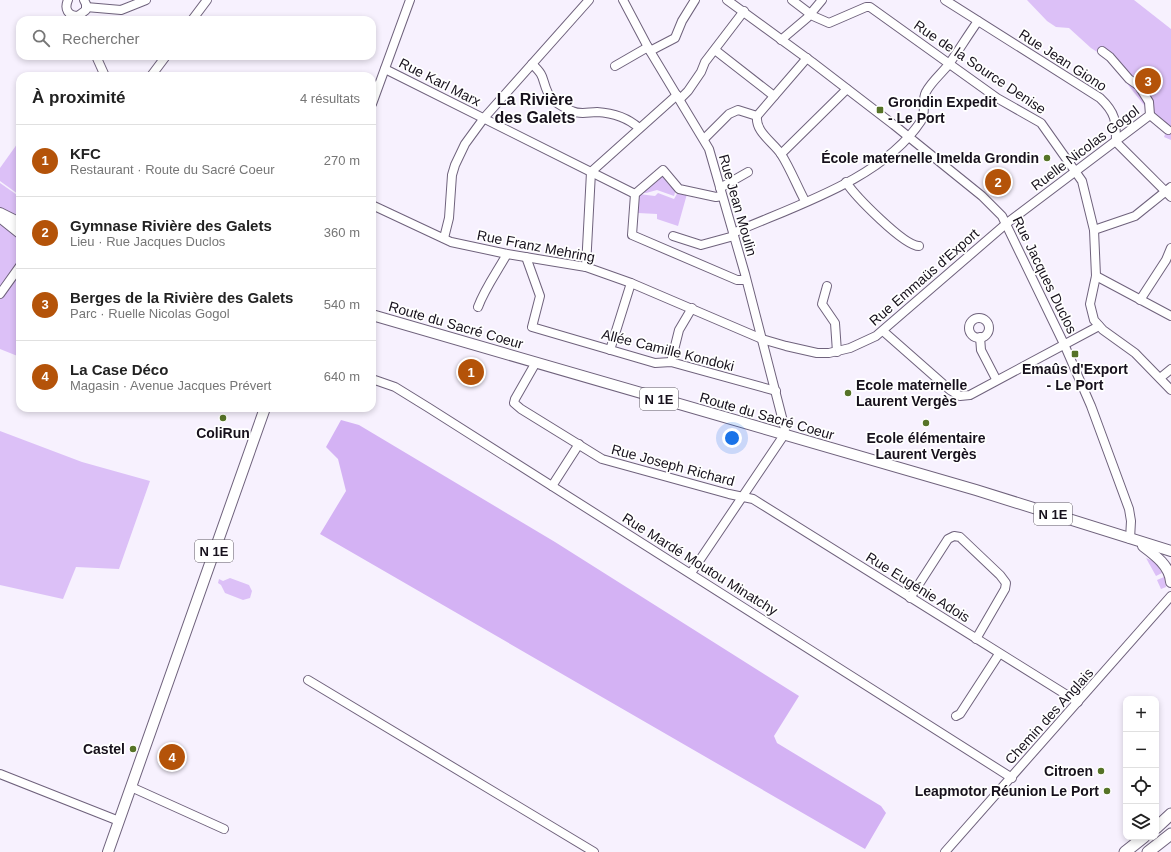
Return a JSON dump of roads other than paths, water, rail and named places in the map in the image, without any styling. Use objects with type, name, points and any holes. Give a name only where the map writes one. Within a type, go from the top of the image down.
[{"type":"highway","points":[[1159,825],[1171,815]]},
{"type":"highway","points":[[1152,849],[1171,835]]},
{"type":"highway","points":[[1124,852],[1140,840]]},
{"type":"main road","points":[[0,213],[16,220]]},
{"type":"main road","points":[[0,217],[16,230]]},
{"type":"main road","name":"Route du Sacré Coeur","points":[[376,316],[535,364],[1041,510],[1140,543],[1171,551]]},
{"type":"main road","name":"N 1E","points":[[108,852],[264,412]]},
{"type":"main road","points":[[1140,543],[1165,565],[1170,575],[1171,582]]},
{"type":"main road","name":"Route du Sacré Coeur","points":[[1153,547],[1171,547]]},
{"type":"street","points":[[68,0],[66,4],[67,11],[74,16]]},
{"type":"street","points":[[81,16],[84,13],[85,3],[121,10],[146,0]]},
{"type":"street","points":[[195,16],[207,0]]},
{"type":"street","points":[[376,93],[410,0]]},
{"type":"street","points":[[444,238],[449,218],[455,165],[465,144],[484,118],[589,0]]},
{"type":"street","name":"Rue Jean Moulin","points":[[623,0],[649,49],[704,139],[713,162],[776,392],[785,429],[784,435]]},
{"type":"street","points":[[615,66],[675,38],[682,21],[695,0]]},
{"type":"street","name":"Rue Jacques Duclos","points":[[727,0],[744,11],[847,89],[980,194],[1002,216],[1007,223],[1064,344],[1091,406],[1129,509],[1131,521],[1130,539]]},
{"type":"street","points":[[792,0],[811,14]]},
{"type":"street","points":[[782,40],[811,14],[822,0]]},
{"type":"street","name":"Rue Jean Giono","points":[[945,0],[1100,98],[1109,106],[1114,116],[1116,142]]},
{"type":"street","name":"Rue de la Source Denise","points":[[811,14],[829,23],[866,7],[870,7],[1004,103],[1041,123],[1082,181],[1094,230],[1096,276],[1090,304],[1094,320],[1099,326]]},
{"type":"street","points":[[586,267],[590,172],[639,128],[688,91],[701,72],[705,62],[744,11]]},
{"type":"street","points":[[673,236],[701,245],[733,234],[846,182],[890,155],[908,138],[922,120],[926,92],[949,64],[978,21]]},
{"type":"street","points":[[715,50],[774,96]]},
{"type":"street","name":"Ruelle Nicolas Gogol","points":[[1007,223],[1150,115],[1149,102],[1139,86],[1129,79],[1102,51]]},
{"type":"street","points":[[805,201],[781,154],[759,129],[756,122],[758,116],[807,58]]},
{"type":"street","points":[[98,60],[103,72]]},
{"type":"street","points":[[154,72],[163,60]]},
{"type":"street","points":[[532,64],[544,78],[551,98],[571,111],[582,114],[598,112],[616,115],[628,120],[639,128]]},
{"type":"street","name":"Rue Karl Marx","points":[[385,69],[635,194]]},
{"type":"street","points":[[781,154],[847,89]]},
{"type":"street","points":[[704,139],[729,114],[738,110],[758,116]]},
{"type":"street","points":[[1150,115],[1168,130]]},
{"type":"street","points":[[1094,230],[1135,216],[1169,192],[1116,142]]},
{"type":"street","points":[[746,280],[737,280],[632,235],[635,194],[663,170],[679,189],[716,197],[748,172]]},
{"type":"street","points":[[846,182],[880,219],[908,242],[919,246]]},
{"type":"street","name":"Rue Franz Mehring","points":[[376,207],[451,242],[507,254],[586,267],[631,283],[762,339]]},
{"type":"street","name":"Rue Emmaüs d'Export","points":[[762,339],[817,353],[837,352],[864,342],[883,331],[1007,223]]},
{"type":"street","points":[[1140,300],[1166,260],[1171,248]]},
{"type":"street","points":[[478,307],[486,287],[507,254]]},
{"type":"street","name":"Allée Camille Kondoki","points":[[526,257],[540,296],[532,327],[655,363],[671,362],[776,392]]},
{"type":"street","points":[[0,294],[16,272]]},
{"type":"street","points":[[1096,276],[1171,316]]},
{"type":"street","points":[[610,350],[631,283]]},
{"type":"street","points":[[828,286],[822,304],[835,323],[837,352]]},
{"type":"street","points":[[671,362],[679,330],[692,308]]},
{"type":"street","points":[[883,331],[955,394],[960,396],[970,395],[1099,326],[1135,353],[1171,390]]},
{"type":"street","points":[[980,337],[981,350],[996,380]]},
{"type":"street","name":"Rue Joseph Richard","points":[[535,364],[517,392],[514,403],[521,409],[602,459],[743,496]]},
{"type":"street","points":[[1160,378],[1171,369]]},
{"type":"street","name":"Rue Mardé Moutou Minatchy","points":[[376,380],[395,387],[692,573],[1012,778]]},
{"type":"street","points":[[692,573],[784,435]]},
{"type":"street","points":[[552,486],[579,444]]},
{"type":"street","name":"Rue Eugénie Adois","points":[[743,496],[753,498],[999,654],[1078,702]]},
{"type":"street","points":[[910,598],[945,543],[950,538],[960,537],[1000,575],[1006,583],[1005,589],[976,639]]},
{"type":"street","name":"Chemin des Anglais","points":[[945,852],[1012,778],[1171,596]]},
{"type":"street","points":[[956,716],[960,714],[999,654]]},
{"type":"street","points":[[308,680],[594,852]]},
{"type":"street","points":[[0,774],[119,821]]},
{"type":"street","points":[[131,787],[224,830]]},
{"type":"place","name":"Berges de la Rivière des Galets","points":[[1148,81]]},
{"type":"place","name":"Grondin Expedit - Le Port","points":[[880,110]]},
{"type":"place","name":"École maternelle Imelda Grondin","points":[[1047,158]]},
{"type":"place","name":"Gymnase Rivière des Galets","points":[[998,182]]},
{"type":"place","name":"Emaûs d'Export - Le Port","points":[[1075,354]]},
{"type":"place","name":"KFC","points":[[471,372]]},
{"type":"place","name":"Ecole maternelle Laurent Vergès","points":[[848,393]]},
{"type":"place","name":"ColiRun","points":[[223,418]]},
{"type":"place","name":"Ecole élémentaire Laurent Vergès","points":[[926,423]]},
{"type":"place","name":"Castel","points":[[133,749]]},
{"type":"place","name":"La Case Déco","points":[[172,757]]},
{"type":"place","name":"Citroen","points":[[1101,771]]},
{"type":"place","name":"Leapmotor Réunion Le Port","points":[[1107,791]]},
{"type":"district","name":"La Rivière des Galets","points":[[535,108]]}]
